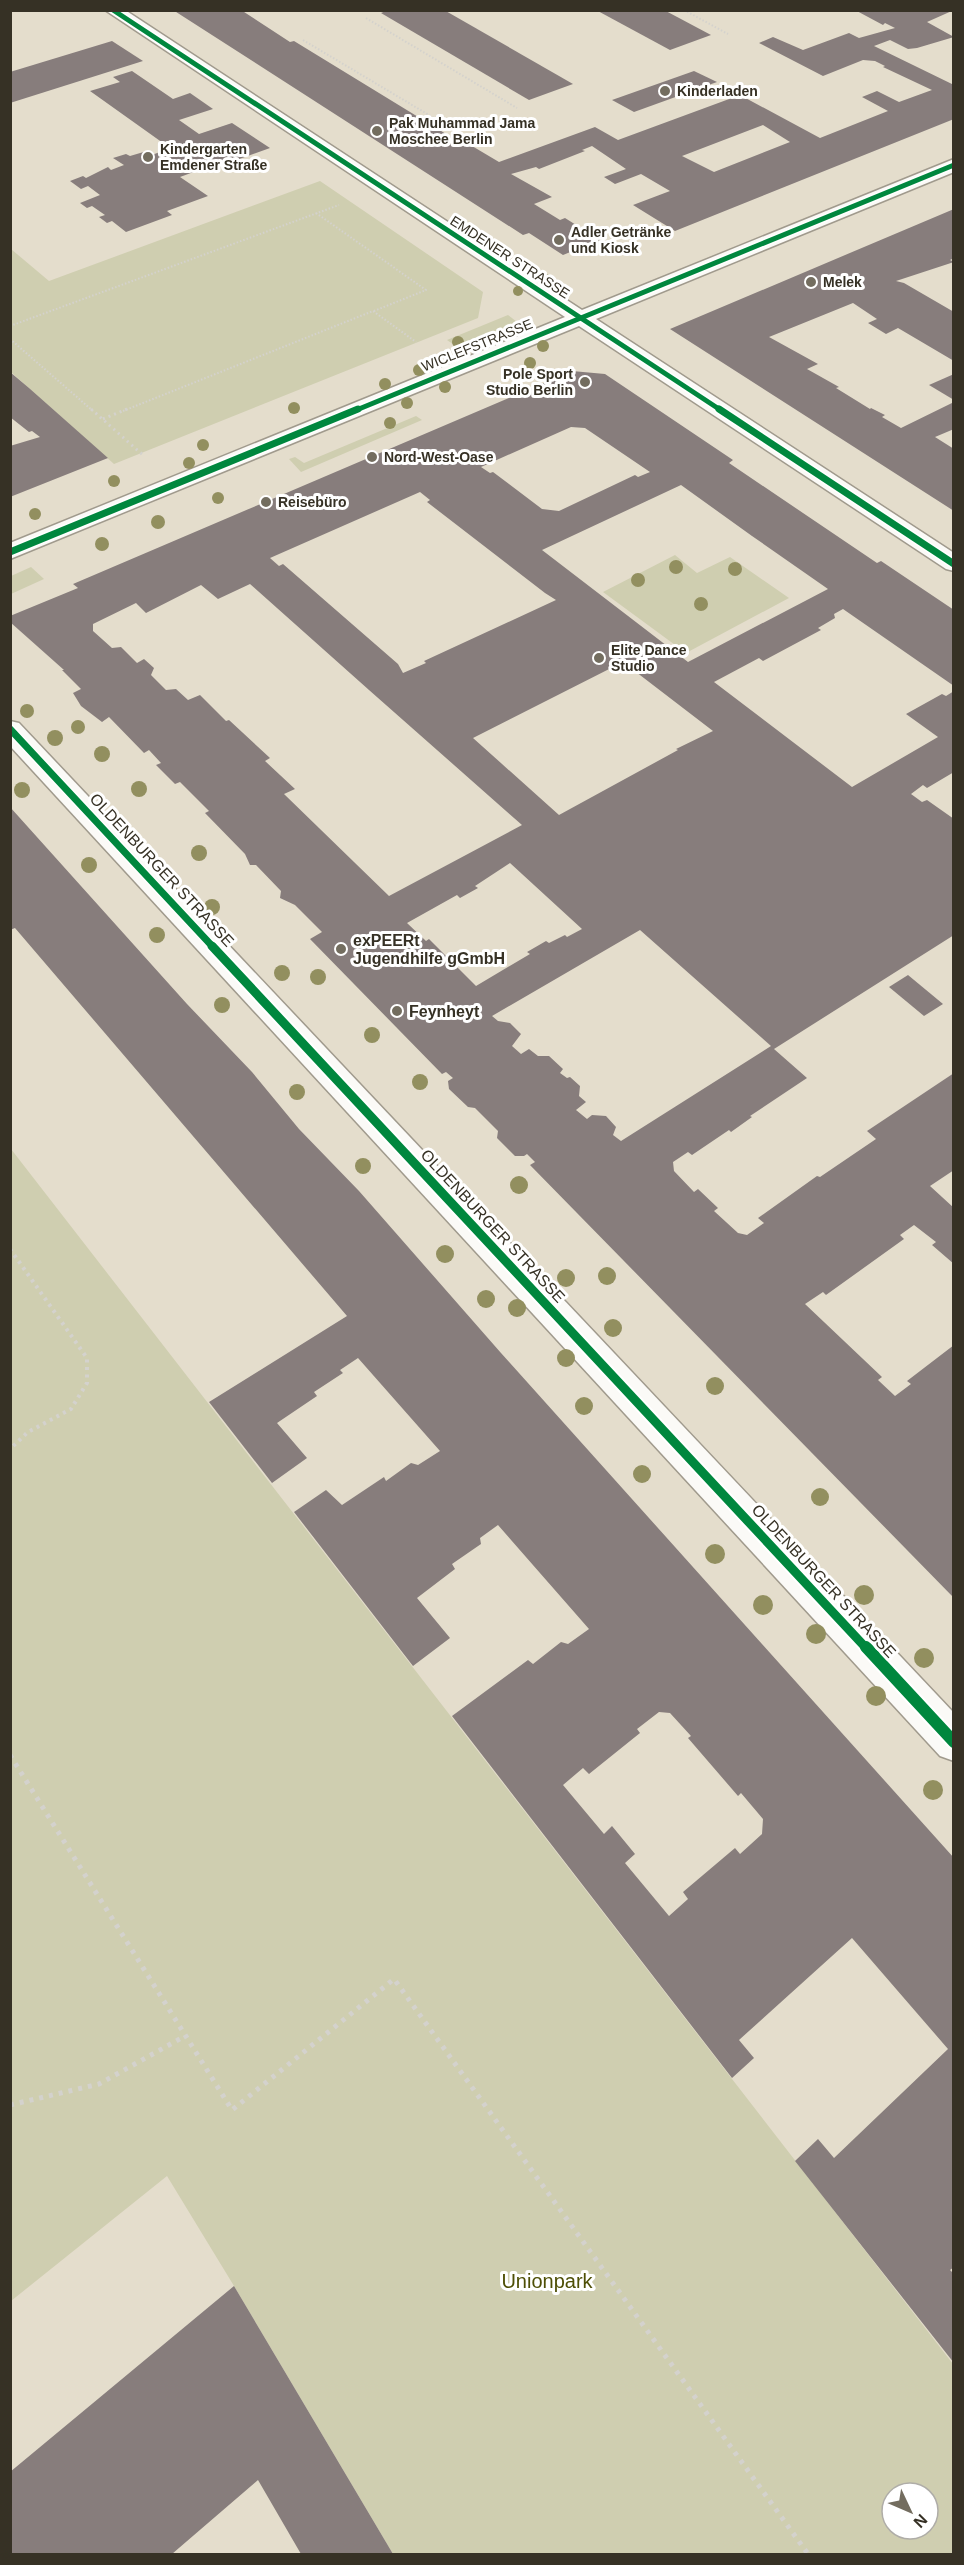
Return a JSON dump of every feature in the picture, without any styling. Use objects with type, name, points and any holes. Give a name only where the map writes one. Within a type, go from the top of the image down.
[{"type":"street","name":"EMDENER STRASSE","points":[[114,10],[954,564]]},
{"type":"street","name":"WICLEFSTRASSE","points":[[10,552],[954,165]]},
{"type":"street","name":"OLDENBURGER STRASSE","points":[[10,729],[954,1742]]},
{"type":"path","points":[[684,10],[728,33]]},
{"type":"path","points":[[366,18],[518,108]]},
{"type":"path","points":[[303,40],[449,126]]},
{"type":"path","points":[[10,326],[346,202]]},
{"type":"path","points":[[103,419],[426,290],[316,213]]},
{"type":"path","points":[[373,311],[424,347]]},
{"type":"path","points":[[10,339],[146,458]]},
{"type":"path","points":[[10,1249],[87,1358],[87,1383],[71,1409],[28,1432],[10,1449]]},
{"type":"path","points":[[10,1755],[232,2110],[394,1979],[808,2554]]},
{"type":"path","points":[[10,2105],[99,2084],[185,2036]]},
{"type":"green space","points":[[320,181],[483,292],[478,318],[114,464],[11,372],[11,249],[49,281]]},
{"type":"green space","points":[[508,315],[517,322],[457,347],[447,340]]},
{"type":"green space","points":[[416,416],[422,420],[301,472],[289,459],[295,457],[304,463]]},
{"type":"green space","points":[[675,555],[697,573],[730,557],[789,598],[686,653],[603,592]]},
{"type":"green space","points":[[31,567],[44,579],[11,594],[11,576]]},
{"type":"green space","name":"Unionpark","points":[[11,1149],[953,2364],[953,2554],[393,2554],[167,2176],[11,2301]]},
{"type":"building","points":[[173,10],[241,10],[290,42],[294,41],[464,145],[467,143],[499,162],[595,127],[618,140],[740,95],[820,138],[888,111],[862,97],[877,91],[899,102],[932,90],[875,61],[863,60],[823,76],[759,43],[773,37],[803,50],[849,33],[859,38],[895,28],[885,23],[883,25],[855,10],[954,10],[927,22],[954,37],[917,48],[908,49],[890,40],[874,46],[954,85],[954,119],[675,231],[633,205],[670,191],[641,174],[615,184],[604,177],[626,169],[592,146],[582,150],[585,151],[539,169],[536,167],[511,174],[552,197],[534,204],[560,220],[565,218],[600,240],[563,255],[529,233],[523,235]],"holes":[[[763,125],[790,142],[714,172],[682,156]]]},
{"type":"building","points":[[388,10],[444,10],[573,84],[529,100],[381,13]]},
{"type":"building","points":[[596,10],[664,10],[711,35],[670,50]]},
{"type":"building","points":[[112,41],[143,61],[10,103],[10,72]]},
{"type":"building","points":[[132,71],[173,99],[190,93],[213,109],[179,120],[199,134],[232,123],[270,148],[203,172],[199,170],[180,177],[208,196],[167,211],[172,215],[126,232],[112,221],[107,223],[99,217],[105,215],[92,206],[87,208],[80,203],[100,195],[88,186],[81,189],[70,181],[83,176],[86,178],[108,167],[111,170],[124,165],[113,158],[147,151],[152,155],[170,148],[90,91],[120,82],[113,77]]},
{"type":"building","name":"Kinderladen","points":[[694,71],[717,82],[634,112],[612,100]]},
{"type":"building","points":[[954,209],[954,258],[950,260],[954,262],[896,281],[904,283],[954,312],[954,361],[898,328],[886,334],[868,323],[877,319],[853,303],[769,337],[818,364],[807,369],[839,387],[836,388],[870,409],[885,415],[882,417],[901,428],[954,402],[954,429],[935,437],[954,449],[954,511],[670,329]]},
{"type":"building","points":[[572,371],[605,374],[733,460],[729,463],[877,563],[881,561],[954,610],[954,686],[843,609],[834,614],[835,618],[818,628],[821,630],[763,661],[759,658],[714,682],[852,787],[938,737],[906,714],[942,694],[946,696],[954,691],[954,772],[927,788],[923,785],[911,794],[922,802],[927,800],[954,819],[954,935],[774,1049],[807,1078],[750,1116],[752,1117],[731,1132],[729,1130],[692,1155],[688,1152],[673,1162],[674,1171],[694,1192],[698,1189],[718,1208],[714,1211],[738,1233],[747,1235],[764,1223],[758,1218],[817,1176],[820,1177],[876,1139],[867,1131],[954,1073],[954,1170],[930,1186],[954,1208],[954,1264],[932,1245],[936,1242],[914,1225],[900,1235],[904,1239],[826,1295],[823,1292],[805,1304],[882,1377],[878,1380],[895,1396],[911,1384],[907,1381],[954,1345],[954,1598],[530,1165],[535,1162],[527,1154],[515,1156],[497,1138],[498,1131],[475,1108],[468,1107],[449,1089],[448,1081],[453,1078],[446,1072],[442,1074],[310,939],[322,932],[295,905],[280,898],[281,891],[256,865],[250,865],[245,854],[205,813],[209,811],[180,782],[175,784],[156,765],[161,763],[149,750],[144,753],[109,717],[102,722],[81,706],[73,693],[81,689],[62,670],[64,670],[10,622],[10,616],[78,588],[73,584]],"holes":[[[571,427],[585,428],[650,472],[638,477],[635,475],[559,511],[542,509],[493,472],[490,473],[481,467]],[[681,485],[828,589],[688,662],[542,550]],[[420,492],[430,500],[427,502],[556,600],[403,673],[398,664],[283,564],[279,566],[270,558]],[[250,584],[522,825],[389,896],[284,794],[295,789],[265,761],[270,758],[229,720],[226,721],[200,695],[188,700],[176,689],[166,690],[151,675],[154,668],[144,659],[137,663],[121,647],[112,648],[93,631],[93,624],[136,603],[146,613],[201,585],[218,599]],[[623,662],[713,731],[676,749],[678,750],[559,815],[473,738]],[[510,863],[582,929],[567,937],[565,935],[549,943],[546,941],[527,952],[530,954],[476,986],[429,939],[426,941],[407,923],[457,895],[460,898],[478,888],[475,886]],[[640,930],[771,1046],[621,1141],[613,1135],[616,1127],[606,1116],[592,1115],[587,1119],[576,1110],[586,1102],[579,1096],[580,1086],[570,1077],[567,1078],[560,1073],[563,1069],[549,1056],[538,1056],[529,1049],[521,1054],[512,1046],[521,1034],[510,1023],[498,1021],[492,1016]]]},
{"type":"building","points":[[10,372],[108,458],[10,497],[10,446],[40,437],[32,431],[29,432],[10,417]]},
{"type":"building","points":[[954,374],[954,400],[929,385]]},
{"type":"building","points":[[10,807],[187,1004],[252,1072],[299,1129],[359,1191],[501,1353],[954,1858],[954,2267],[950,2270],[954,2274],[954,2363],[795,2161],[818,2139],[834,2158],[948,2049],[852,1938],[739,2040],[754,2058],[732,2078],[452,1716],[528,1660],[533,1664],[561,1642],[568,1644],[589,1629],[498,1525],[480,1538],[481,1544],[452,1564],[455,1569],[417,1598],[450,1638],[413,1666],[294,1512],[326,1490],[342,1505],[384,1477],[386,1481],[411,1463],[418,1465],[440,1451],[358,1358],[340,1370],[343,1373],[314,1392],[317,1396],[277,1423],[307,1458],[272,1483],[209,1402],[347,1316],[15,928],[10,930]],"holes":[[[659,1712],[670,1713],[691,1736],[688,1738],[738,1796],[741,1793],[763,1819],[762,1834],[740,1854],[735,1848],[683,1892],[688,1899],[669,1916],[625,1863],[635,1854],[612,1826],[604,1834],[563,1785],[583,1768],[589,1774],[640,1733],[637,1729]]]},
{"type":"building","points":[[908,975],[943,1004],[924,1016],[889,987]]},
{"type":"building","points":[[234,2286],[393,2554],[301,2554],[258,2480],[172,2554],[10,2554],[10,2472]]},
{"type":"cycle path","points":[[113,10],[954,564]]},
{"type":"cycle path","points":[[10,552],[954,165]]},
{"type":"cycle path","points":[[10,729],[954,1742]]},
{"type":"place","name":"Kinderladen","points":[[665,91]]},
{"type":"place","name":"Pak Muhammad Jama Moschee Berlin","points":[[377,131]]},
{"type":"place","name":"Kindergarten Emdener Straße","points":[[148,157]]},
{"type":"place","name":"Adler Getränke und Kiosk","points":[[559,240]]},
{"type":"place","name":"Melek","points":[[811,282]]},
{"type":"place","name":"Pole Sport Studio Berlin","points":[[585,382]]},
{"type":"place","name":"Nord-West-Oase","points":[[372,457]]},
{"type":"place","name":"Reisebüro","points":[[266,502]]},
{"type":"place","name":"Elite Dance Studio","points":[[599,658]]},
{"type":"place","name":"exPEERt Jugendhilfe gGmbH","points":[[341,949]]},
{"type":"place","name":"Feynheyt","points":[[397,1011]]}]
